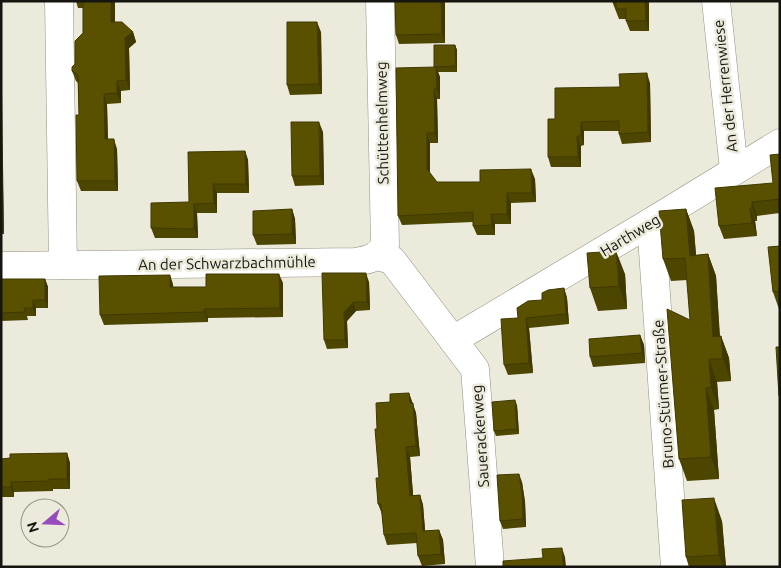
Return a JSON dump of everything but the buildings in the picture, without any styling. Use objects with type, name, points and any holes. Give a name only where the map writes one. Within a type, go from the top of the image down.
[{"type":"street","points":[[59,1],[63,266]]},
{"type":"street","name":"Schüttenhelmweg","points":[[380,1],[381,250]]},
{"type":"street","name":"An der Herrenwiese","points":[[716,1],[734,170]]},
{"type":"street","name":"Harthweg","points":[[453,340],[780,143]]},
{"type":"street","name":"Bruno-Stürmer-Straße","points":[[651,222],[674,567]]},
{"type":"street","name":"An der Schwarzbachmühle","points":[[1,266],[355,262],[367,261],[381,250]]},
{"type":"street","name":"Sauerackerweg","points":[[381,250],[392,260],[475,369],[490,567]]}]
